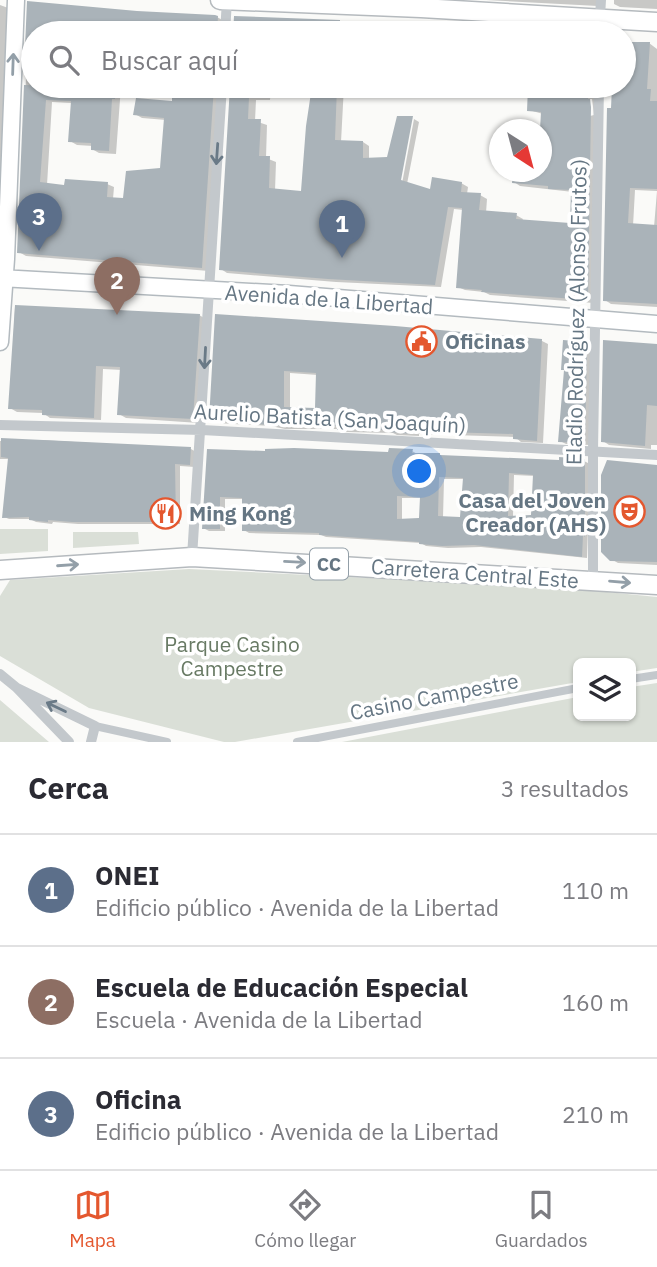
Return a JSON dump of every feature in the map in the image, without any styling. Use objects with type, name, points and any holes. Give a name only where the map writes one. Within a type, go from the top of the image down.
[{"type":"main road","points":[[0,342],[16,0]]},
{"type":"main road","points":[[220,0],[421,8],[550,21]]},
{"type":"main road","points":[[636,23],[657,22]]},
{"type":"main road","name":"Avenida de la Libertad","points":[[2,279],[289,294],[657,324]]},
{"type":"main road","name":"Carretera Central Este","points":[[4,571],[192,557],[657,585]]},
{"type":"street","points":[[226,21],[227,0]]},
{"type":"street","points":[[599,21],[601,0]]},
{"type":"street","points":[[192,557],[221,98]]},
{"type":"street","name":"Eladio Rodríguez (Alonso Frutos)","points":[[593,580],[599,98]]},
{"type":"street","name":"Aurelio Batista (San Joaquín)","points":[[0,425],[202,430],[657,455]]},
{"type":"street","points":[[0,674],[69,742]]},
{"type":"street","points":[[636,678],[657,675]]},
{"type":"street","points":[[17,688],[95,726],[167,742]]},
{"type":"street","name":"Casino Campestre","points":[[297,742],[573,689]]},
{"type":"street","points":[[91,742],[95,726]]},
{"type":"green space","points":[[0,529],[48,529],[48,551],[0,554]]},
{"type":"green space","points":[[73,532],[138,532],[139,544],[73,548]]},
{"type":"green space","name":"Parque Casino Campestre","points":[[189,569],[567,588],[657,597],[657,668],[636,671],[636,658],[573,658],[573,683],[224,742],[89,708],[0,656],[0,596],[10,580]]},
{"type":"green space","points":[[657,683],[657,742],[342,742],[573,698],[573,721],[636,721],[636,686]]},
{"type":"green space","points":[[0,700],[49,742],[0,742]]},
{"type":"building","points":[[27,1],[218,16],[218,21],[26,21]]},
{"type":"building","points":[[234,16],[340,20],[340,21],[234,21]]},
{"type":"building","points":[[636,42],[650,42],[647,89],[651,89],[650,101],[657,101],[657,189],[630,188],[628,223],[657,225],[657,304],[603,301],[607,108],[611,108],[611,98],[636,98]]},
{"type":"building","points":[[23,98],[115,98],[112,99],[109,151],[91,150],[91,143],[68,142],[71,101],[46,100],[40,182],[64,185],[65,179],[108,182],[107,197],[123,198],[126,171],[160,168],[164,118],[133,115],[136,98],[172,101],[172,98],[213,98],[202,268],[17,253]]},
{"type":"building","points":[[229,98],[249,98],[248,119],[261,119],[259,156],[270,156],[269,188],[301,191],[310,98],[337,98],[335,140],[363,141],[363,158],[387,157],[397,116],[413,116],[401,180],[430,189],[432,177],[462,182],[461,192],[481,193],[479,210],[517,213],[516,219],[570,223],[571,190],[548,189],[548,186],[512,182],[552,182],[552,119],[541,119],[541,112],[527,111],[528,98],[590,99],[588,300],[456,288],[462,208],[448,207],[435,285],[219,270]]},
{"type":"building","points":[[15,305],[200,314],[193,419],[117,415],[120,367],[96,366],[94,418],[42,415],[42,410],[8,409]]},
{"type":"building","points":[[215,314],[542,339],[537,441],[513,439],[513,434],[413,431],[413,434],[389,430],[337,430],[337,426],[294,427],[209,420]],"holes":[[[284,371],[316,373],[315,408],[284,407]]]},
{"type":"building","points":[[563,340],[587,342],[585,443],[558,442],[564,370],[561,370]]},
{"type":"building","points":[[603,340],[657,344],[657,406],[647,405],[645,446],[601,442]]},
{"type":"building","points":[[1,438],[191,447],[190,465],[175,464],[176,522],[48,522],[29,520],[29,517],[2,518],[8,458],[1,457]]},
{"type":"building","points":[[389,448],[413,449],[412,453],[440,455],[585,459],[585,537],[583,535],[582,557],[474,545],[442,546],[319,533],[242,531],[242,498],[220,497],[220,529],[202,529],[207,449],[388,452]],"holes":[[[509,473],[533,475],[531,515],[508,516]],[[439,477],[463,478],[460,517],[438,516]],[[397,496],[420,497],[419,518],[397,519]]]},
{"type":"building","name":"Casa del Joven Creador (AHS)","points":[[607,460],[657,465],[657,562],[610,561],[601,552],[601,475]]},
{"type":"place","name":"Oficina","points":[[39,251]]},
{"type":"place","name":"ONEI","points":[[342,258]]},
{"type":"place","name":"Escuela de Educación Especial","points":[[117,315]]},
{"type":"place","name":"Oficinas","points":[[422,341]]},
{"type":"place","name":"Casa del Joven Creador (AHS)","points":[[629,512]]},
{"type":"place","name":"Ming Kong","points":[[166,513]]}]
